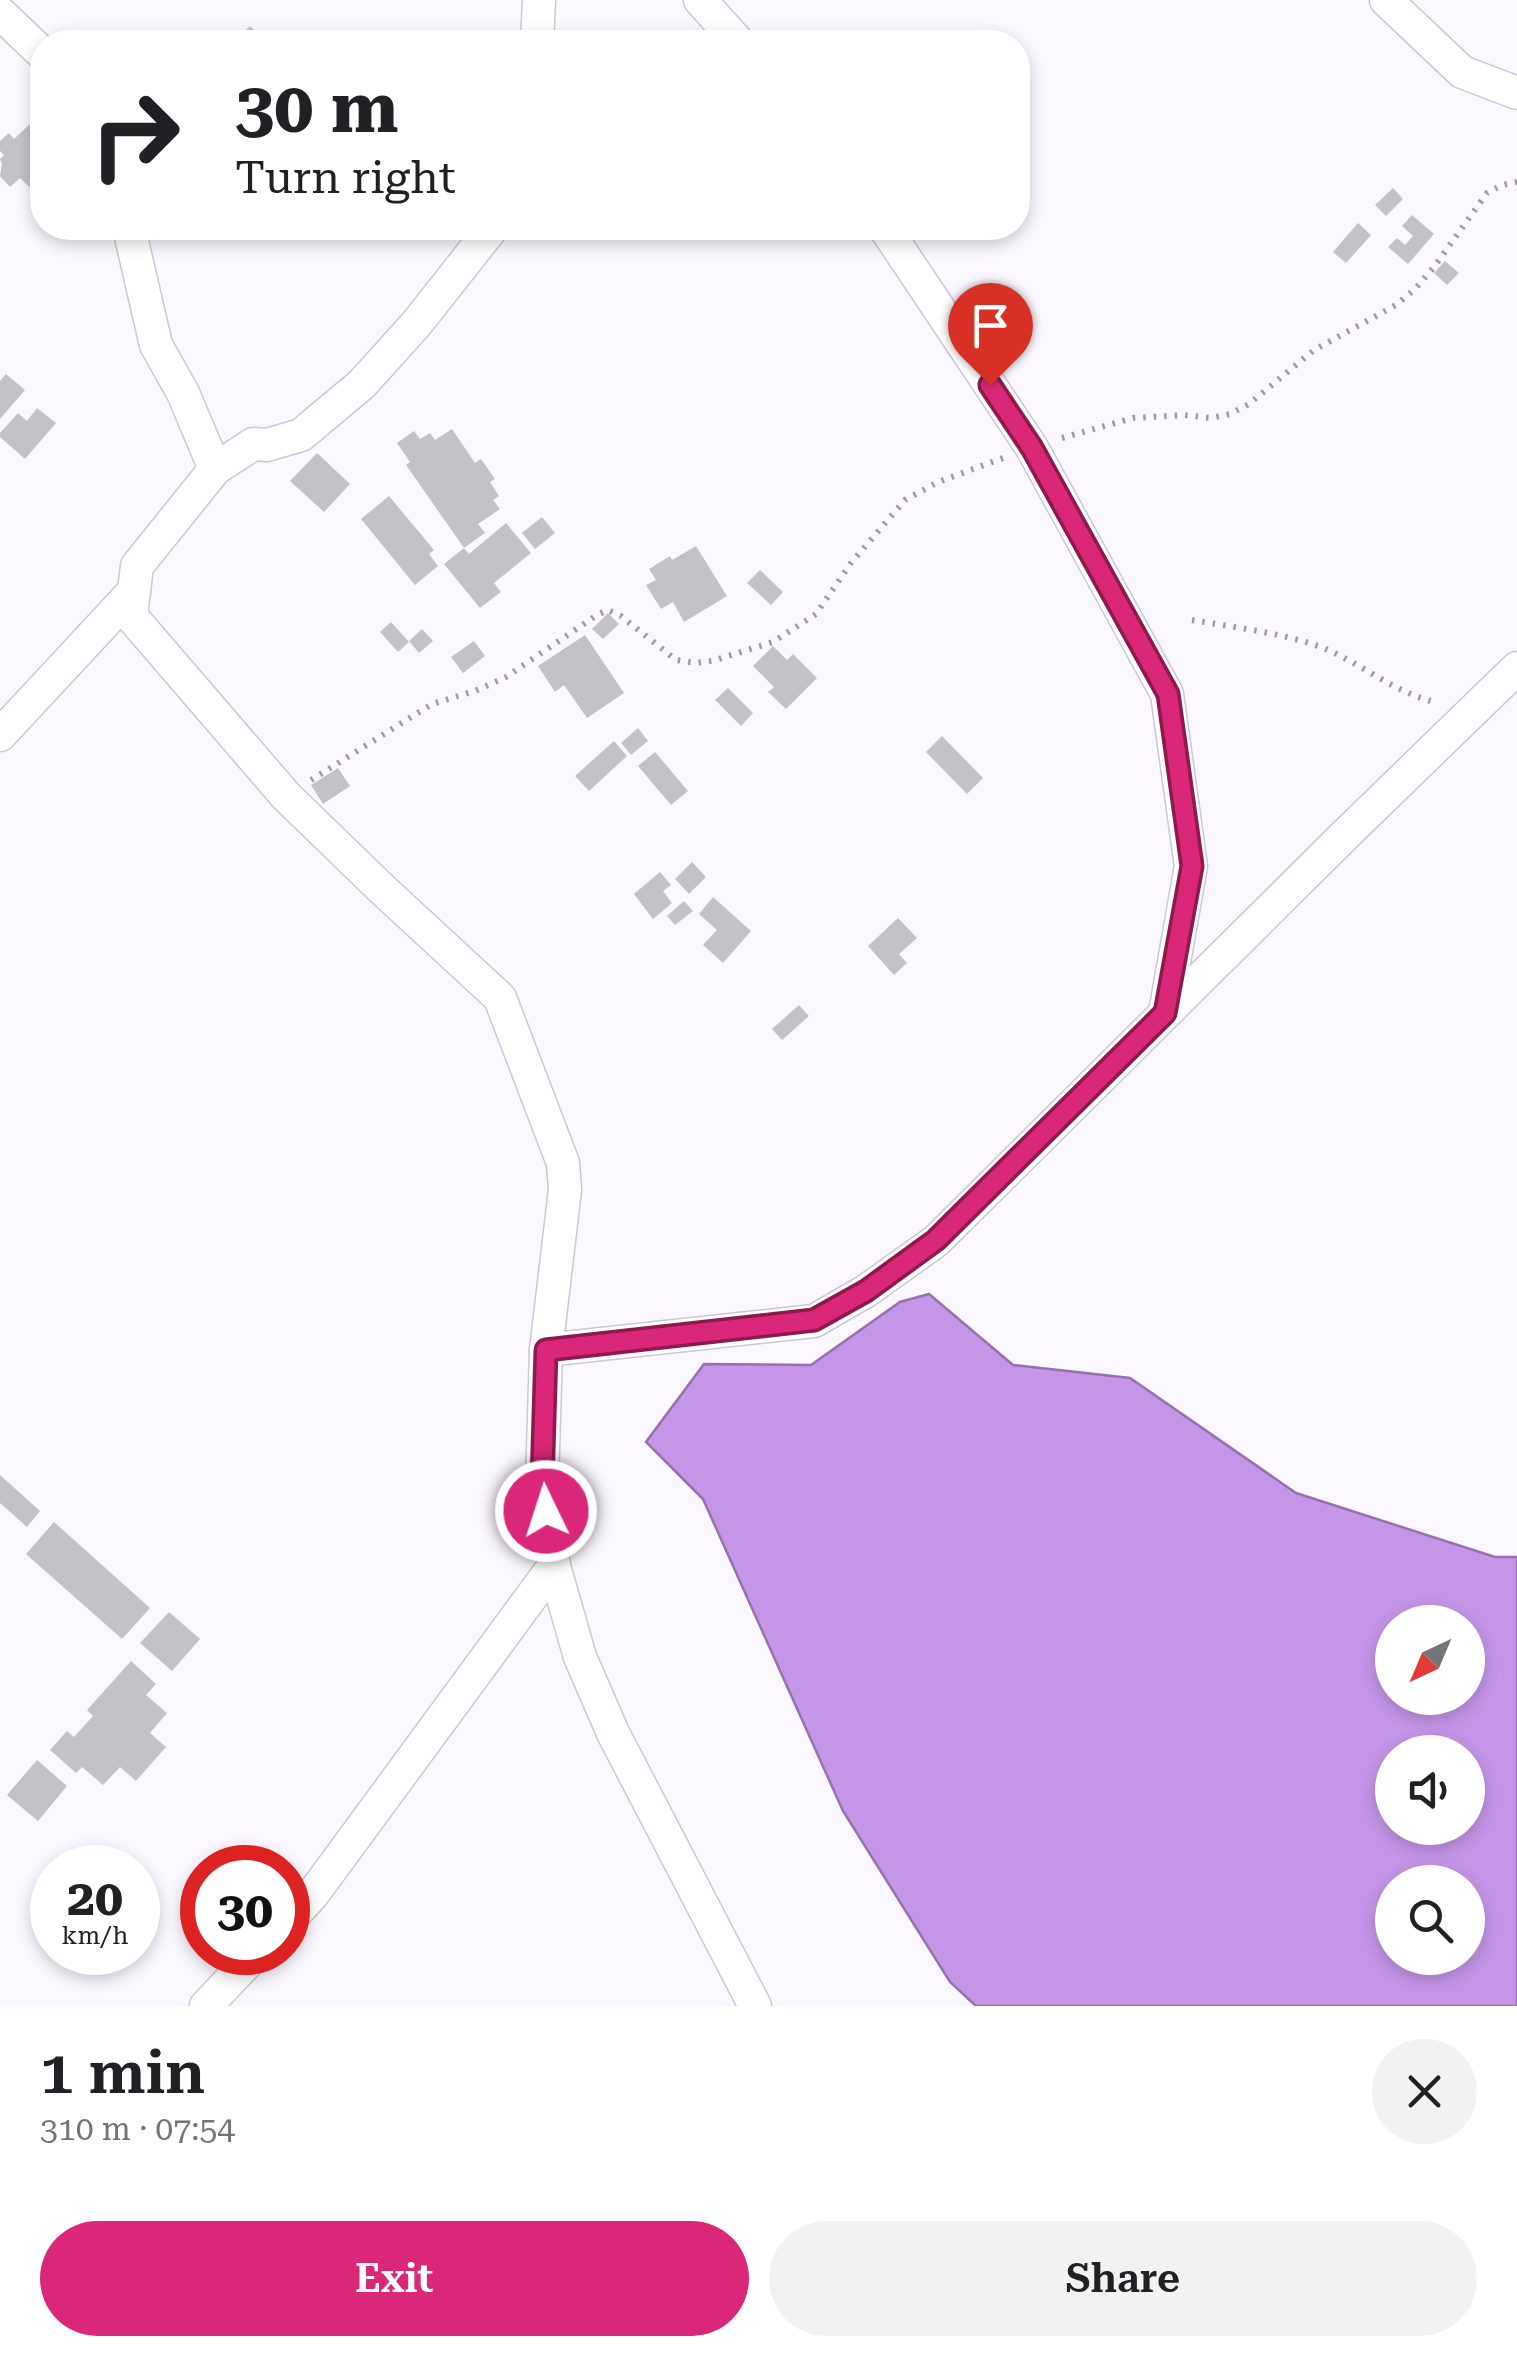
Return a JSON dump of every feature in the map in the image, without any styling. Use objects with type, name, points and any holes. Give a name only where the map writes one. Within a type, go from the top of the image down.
[{"type":"street","points":[[537,30],[538,0]]},
{"type":"street","points":[[700,0],[727,30]]},
{"type":"street","points":[[1386,0],[1462,72],[1517,94]]},
{"type":"street","points":[[0,13],[30,41]]},
{"type":"street","points":[[132,240],[156,345],[183,393],[215,470]]},
{"type":"street","points":[[483,240],[418,323],[362,384],[301,435],[266,445],[253,444],[215,470],[137,566],[131,616],[286,796],[500,998],[563,1163],[565,1190],[546,1350],[542,1484],[554,1566],[580,1657],[613,1733],[756,2006]]},
{"type":"street","points":[[894,240],[1032,448],[1168,694],[1192,866],[1165,1013]]},
{"type":"street","points":[[0,735],[134,591]]},
{"type":"street","points":[[546,1350],[814,1320],[866,1291],[936,1240],[1517,668]]},
{"type":"street","points":[[310,1898],[554,1566]]},
{"type":"street","points":[[206,2006],[236,1975]]},
{"type":"path","points":[[286,796],[432,704],[506,678],[608,610],[676,660],[712,661],[773,642],[816,614],[852,563],[905,500],[938,482],[1085,430],[1133,418],[1211,418],[1230,414],[1314,350],[1396,305],[1434,268],[1487,193],[1517,182]]},
{"type":"path","points":[[1192,620],[1316,645],[1398,689],[1430,701],[1476,708]]},
{"type":"shaded area","points":[[929,1294],[1013,1365],[1130,1378],[1296,1493],[1495,1557],[1517,1557],[1517,2006],[976,2006],[950,1982],[843,1811],[703,1499],[646,1442],[704,1364],[811,1365],[900,1302]]},
{"type":"building","points":[[30,124],[30,188],[20,178],[10,187],[0,176],[0,159],[4,155],[0,141],[9,133],[14,139]]},
{"type":"building","points":[[1393,188],[1403,199],[1386,216],[1375,205]]},
{"type":"building","points":[[1412,215],[1434,234],[1408,264],[1388,247],[1397,238],[1405,245],[1413,236],[1402,226]]},
{"type":"building","points":[[1358,223],[1371,235],[1346,263],[1333,252]]},
{"type":"building","points":[[1445,261],[1459,273],[1447,285],[1434,273]]},
{"type":"building","points":[[6,374],[25,390],[0,419],[0,381]]},
{"type":"building","points":[[37,408],[56,423],[25,459],[0,433],[18,413],[27,421]]},
{"type":"building","points":[[452,429],[475,463],[481,459],[495,479],[490,482],[499,496],[493,500],[500,509],[478,524],[485,533],[464,548],[406,465],[410,462],[397,443],[414,431],[420,439],[430,433],[435,440]]},
{"type":"building","points":[[317,453],[350,484],[324,512],[290,481]]},
{"type":"building","points":[[389,496],[434,550],[429,554],[438,566],[415,585],[361,519]]},
{"type":"building","points":[[542,517],[555,533],[535,549],[522,533]]},
{"type":"building","points":[[506,523],[531,553],[494,583],[501,592],[480,608],[444,564],[464,548],[469,554]]},
{"type":"building","points":[[696,546],[727,596],[684,622],[673,602],[661,609],[646,585],[656,580],[649,569]]},
{"type":"building","points":[[760,570],[783,592],[771,605],[747,583]]},
{"type":"building","points":[[608,613],[619,624],[603,639],[592,629]]},
{"type":"building","points":[[391,622],[409,642],[398,652],[380,632]]},
{"type":"building","points":[[422,629],[433,641],[419,653],[409,641]]},
{"type":"building","points":[[585,635],[624,693],[587,718],[564,685],[555,692],[538,666]]},
{"type":"building","points":[[474,641],[485,656],[463,673],[451,657]]},
{"type":"building","points":[[773,646],[787,660],[793,654],[817,678],[786,709],[768,692],[774,687],[753,666]]},
{"type":"building","points":[[728,688],[753,713],[741,726],[715,700]]},
{"type":"building","points":[[638,728],[648,741],[631,755],[621,743]]},
{"type":"building","points":[[942,736],[983,778],[967,794],[926,752]]},
{"type":"building","points":[[614,741],[627,756],[589,791],[575,776]]},
{"type":"building","points":[[655,752],[688,791],[671,805],[638,766]]},
{"type":"building","points":[[338,768],[350,786],[323,804],[311,785]]},
{"type":"building","points":[[692,862],[706,877],[689,894],[675,879]]},
{"type":"building","points":[[660,872],[671,885],[663,891],[672,903],[653,919],[634,894]]},
{"type":"building","points":[[713,897],[751,931],[723,963],[703,945],[717,930],[699,914]]},
{"type":"building","points":[[684,901],[693,911],[675,925],[667,916]]},
{"type":"building","points":[[898,918],[917,938],[899,954],[907,963],[894,975],[868,946]]},
{"type":"building","points":[[799,1005],[809,1016],[782,1040],[772,1029]]},
{"type":"building","points":[[0,1475],[40,1511],[27,1527],[0,1503]]},
{"type":"building","points":[[54,1522],[150,1608],[122,1639],[26,1554]]},
{"type":"building","points":[[169,1612],[200,1639],[172,1671],[140,1643]]},
{"type":"building","points":[[131,1661],[156,1684],[146,1695],[167,1713],[150,1733],[166,1747],[136,1781],[120,1767],[103,1785],[82,1767],[76,1773],[50,1750],[67,1731],[74,1737],[93,1716],[87,1710]]},
{"type":"building","points":[[37,1760],[67,1786],[38,1821],[7,1795]]},
{"type":"route","points":[[546,1511],[542,1484],[546,1350],[814,1320],[866,1291],[936,1240],[1165,1013],[1192,866],[1168,694],[1032,448],[990,385]]}]
